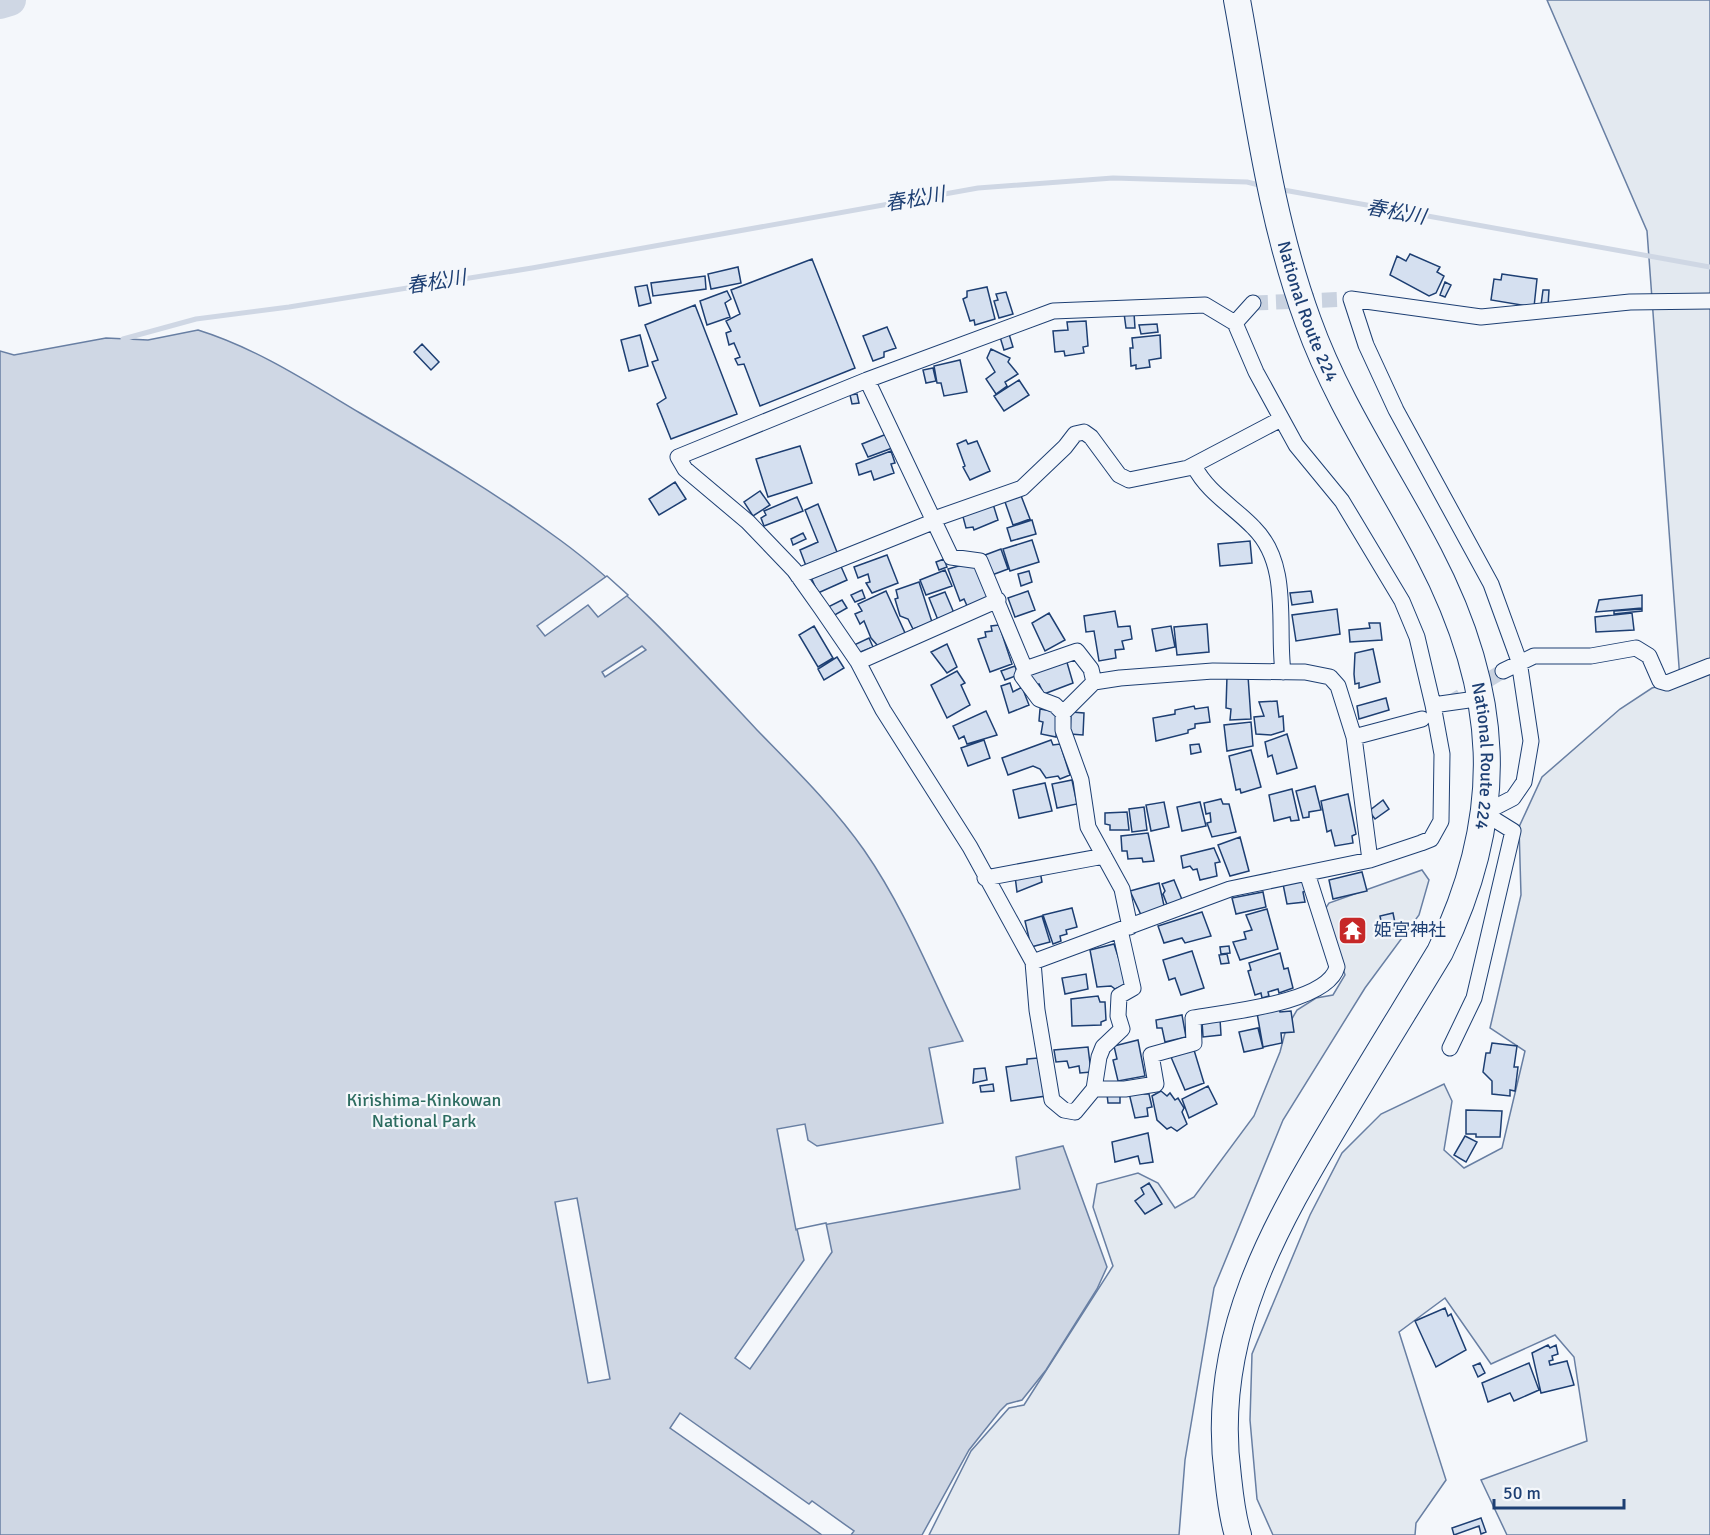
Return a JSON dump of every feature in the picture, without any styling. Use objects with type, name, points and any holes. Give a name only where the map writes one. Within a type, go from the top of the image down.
[{"type":"highway","name":"National Route 224","points":[[1238,0],[1276,214],[1304,312],[1334,387],[1434,565],[1458,618],[1483,698],[1489,761],[1479,850],[1459,913],[1440,952],[1295,1192],[1264,1251],[1249,1290],[1231,1352],[1225,1404],[1224,1451],[1238,1535]]},
{"type":"street","points":[[1484,813],[1513,798],[1524,782],[1531,741],[1519,661],[1491,584],[1395,410],[1366,345],[1351,299],[1481,317],[1630,302],[1710,301]]},
{"type":"street","points":[[1235,323],[1253,303]]},
{"type":"street","points":[[867,380],[951,557],[980,561],[1025,669],[1022,676],[1039,699],[1055,705],[1063,713],[1063,730],[1081,780],[1088,827],[1122,889],[1125,928],[1133,988],[1119,996],[1118,1016],[1122,1029],[1103,1047],[1098,1057],[1094,1089],[1075,1112],[1064,1110],[1052,1100],[1037,1010],[1033,962],[938,794],[871,690],[858,662],[798,576],[748,522],[686,469],[678,457],[867,380],[1053,311],[1205,305],[1235,323],[1256,372],[1296,445],[1342,501],[1402,601],[1417,637],[1442,754],[1441,821],[1431,839],[1370,860],[1230,889],[1125,928],[1033,962]]},
{"type":"street","points":[[798,576],[934,520],[1022,488],[1065,447],[1075,434],[1084,432],[1092,437],[1119,475],[1129,480],[1194,466],[1281,419]]},
{"type":"street","points":[[1194,466],[1202,482],[1254,528],[1267,544],[1276,564],[1283,672]]},
{"type":"street","points":[[858,662],[998,600]]},
{"type":"street","points":[[1503,671],[1519,661],[1534,656],[1591,656],[1636,648],[1649,656],[1660,681],[1666,683],[1710,666]]},
{"type":"street","points":[[1025,669],[1077,651],[1091,669],[1094,682]]},
{"type":"street","points":[[1063,713],[1094,682],[1213,671],[1283,672],[1330,677],[1338,686],[1354,736],[1370,860]]},
{"type":"street","points":[[1433,705],[1483,698]]},
{"type":"street","points":[[1354,736],[1422,719]]},
{"type":"street","points":[[1450,1048],[1474,998],[1513,831],[1484,813]]},
{"type":"street","points":[[985,878],[1104,856]]},
{"type":"street","points":[[1094,1089],[1125,1089],[1156,1084],[1151,1055],[1194,1043],[1193,1018],[1284,1001],[1323,987],[1335,976],[1337,967],[1307,873]]},
{"type":"shaded area","points":[[1547,0],[1710,0],[1710,1535],[1507,1535],[1481,1480],[1587,1441],[1574,1357],[1555,1335],[1491,1364],[1445,1298],[1399,1332],[1446,1480],[1416,1523],[1415,1535],[1273,1535],[1257,1499],[1250,1420],[1252,1354],[1310,1215],[1342,1153],[1381,1114],[1444,1084],[1452,1101],[1444,1150],[1464,1168],[1502,1148],[1525,1051],[1490,1028],[1521,895],[1519,827],[1542,777],[1620,709],[1652,688],[1680,680],[1647,231]]},
{"type":"shaded area","name":"Kirishima-Kinkowan National Park","points":[[198,330],[261,356],[321,389],[487,490],[586,560],[687,655],[813,788],[864,850],[905,920],[963,1041],[929,1048],[943,1123],[817,1146],[808,1140],[805,1124],[777,1129],[796,1230],[1020,1189],[1016,1157],[1063,1146],[1107,1267],[1097,1289],[1046,1370],[1022,1400],[1007,1404],[1000,1411],[969,1450],[922,1535],[0,1535],[0,351],[14,355],[106,338],[148,340]]},
{"type":"shaded area","points":[[1422,870],[1429,880],[1419,915],[1365,988],[1283,1120],[1214,1288],[1185,1460],[1179,1535],[929,1535],[971,1451],[1009,1408],[1024,1405],[1113,1266],[1093,1207],[1097,1184],[1138,1173],[1158,1183],[1175,1208],[1194,1197],[1254,1116],[1280,1052],[1286,1029],[1297,1010],[1316,998],[1333,995],[1345,975],[1325,909],[1329,903]]},
{"type":"pier","points":[[607,576],[628,595],[598,617],[588,605],[545,636],[537,626]]},
{"type":"pier","points":[[642,646],[646,650],[605,677],[602,672]]},
{"type":"pier","points":[[577,1198],[610,1379],[588,1383],[555,1202]]},
{"type":"pier","points":[[826,1223],[832,1252],[750,1369],[735,1358],[804,1260],[797,1229]]},
{"type":"pier","points":[[680,1413],[809,1504],[812,1501],[854,1531],[851,1535],[822,1535],[670,1428]]},
{"type":"building","points":[[1410,254],[1440,267],[1437,272],[1444,276],[1436,293],[1429,296],[1390,275],[1397,256],[1406,261]]},
{"type":"building","points":[[812,259],[855,368],[760,406],[744,364],[738,365],[735,359],[740,357],[734,343],[729,345],[726,333],[731,331],[726,321],[740,314],[731,290]]},
{"type":"building","points":[[738,267],[741,283],[711,289],[708,274]]},
{"type":"building","points":[[1502,274],[1537,279],[1534,307],[1491,300],[1494,279],[1501,280]]},
{"type":"building","points":[[705,276],[706,289],[653,296],[651,283]]},
{"type":"building","points":[[1445,282],[1451,285],[1445,297],[1440,295]]},
{"type":"building","points":[[647,285],[651,303],[639,306],[635,287]]},
{"type":"building","points":[[987,287],[995,319],[975,325],[974,320],[970,321],[963,299],[967,297],[967,291]]},
{"type":"building","points":[[1543,290],[1549,290],[1548,306],[1541,305]]},
{"type":"building","points":[[727,291],[731,299],[725,303],[730,317],[707,325],[700,301]]},
{"type":"building","points":[[1006,292],[1013,314],[999,318],[994,301],[998,300],[996,294]]},
{"type":"building","points":[[695,305],[737,414],[671,439],[657,404],[666,398],[652,362],[658,360],[645,325]]},
{"type":"building","points":[[1124,313],[1134,313],[1135,328],[1126,328]]},
{"type":"building","points":[[1086,321],[1088,346],[1083,347],[1084,353],[1065,356],[1064,351],[1055,352],[1053,331],[1068,330],[1067,322]]},
{"type":"building","points":[[1157,324],[1158,332],[1141,334],[1139,325]]},
{"type":"building","points":[[887,327],[896,348],[884,352],[884,357],[873,361],[863,336]]},
{"type":"building","points":[[1009,334],[1013,347],[1004,350],[1000,337]]},
{"type":"building","points":[[640,335],[648,366],[629,371],[621,340]]},
{"type":"building","points":[[1160,335],[1161,358],[1149,360],[1150,367],[1136,369],[1136,365],[1131,366],[1132,338]]},
{"type":"building","points":[[422,344],[439,362],[431,370],[414,352]]},
{"type":"building","points":[[991,349],[1010,358],[1008,362],[1018,374],[1005,382],[1007,386],[996,394],[986,379],[995,372],[987,358]]},
{"type":"building","points":[[960,360],[967,392],[944,396],[941,383],[937,383],[934,366]]},
{"type":"building","points":[[933,368],[936,381],[926,383],[923,370]]},
{"type":"building","points":[[1019,380],[1029,395],[1004,411],[994,396]]},
{"type":"building","points":[[857,394],[859,403],[852,404],[850,395]]},
{"type":"building","points":[[889,433],[895,447],[868,457],[862,444]]},
{"type":"building","points":[[966,440],[968,444],[977,441],[990,471],[970,480],[963,467],[965,466],[957,444]]},
{"type":"building","points":[[800,446],[812,483],[768,497],[756,459]]},
{"type":"building","points":[[891,451],[895,463],[891,464],[894,473],[874,480],[871,471],[859,475],[856,464]]},
{"type":"building","points":[[675,482],[686,499],[659,515],[649,499]]},
{"type":"building","points":[[760,491],[770,505],[753,516],[744,502]]},
{"type":"building","points":[[1020,493],[1030,519],[1013,525],[1004,499]]},
{"type":"building","points":[[797,497],[803,511],[764,526],[761,518],[766,515],[764,511]]},
{"type":"building","points":[[818,504],[837,552],[806,566],[800,550],[818,542],[805,510]]},
{"type":"building","points":[[993,504],[998,520],[974,530],[973,527],[966,528],[962,513]]},
{"type":"building","points":[[1032,520],[1036,534],[1011,541],[1007,528]]},
{"type":"building","points":[[803,533],[806,539],[793,545],[791,539]]},
{"type":"building","points":[[1032,540],[1039,562],[1010,571],[1003,549]]},
{"type":"building","points":[[1250,541],[1252,563],[1220,566],[1218,544]]},
{"type":"building","points":[[1001,549],[1008,569],[992,575],[985,555]]},
{"type":"building","points":[[887,555],[898,583],[872,593],[866,583],[870,582],[868,574],[858,578],[854,567]]},
{"type":"building","points":[[944,559],[947,567],[939,570],[936,562]]},
{"type":"building","points":[[839,562],[847,580],[818,593],[810,575]]},
{"type":"building","points":[[969,563],[976,567],[989,599],[968,608],[964,599],[960,601],[948,569]]},
{"type":"building","points":[[945,570],[952,586],[926,595],[920,580]]},
{"type":"building","points":[[1029,571],[1032,582],[1021,586],[1018,574]]},
{"type":"building","points":[[919,582],[932,622],[913,629],[908,619],[900,616],[895,599],[898,598],[896,590]]},
{"type":"building","points":[[862,590],[865,598],[855,602],[851,595]]},
{"type":"building","points":[[886,591],[905,633],[878,646],[871,638],[864,621],[860,624],[855,614],[862,611],[858,604]]},
{"type":"building","points":[[1028,591],[1035,610],[1015,617],[1008,598]]},
{"type":"building","points":[[1311,591],[1313,602],[1292,605],[1290,593]]},
{"type":"building","points":[[945,592],[954,613],[938,620],[929,598]]},
{"type":"building","points":[[1642,595],[1642,608],[1596,612],[1599,600]]},
{"type":"building","points":[[842,600],[847,608],[833,616],[828,607]]},
{"type":"building","points":[[1337,609],[1340,634],[1296,641],[1292,615]]},
{"type":"building","points":[[1642,609],[1642,611],[1614,614],[1614,611]]},
{"type":"building","points":[[1115,611],[1118,627],[1130,626],[1132,639],[1122,641],[1124,649],[1115,650],[1116,658],[1099,661],[1094,631],[1086,632],[1084,616]]},
{"type":"building","points":[[1049,613],[1065,640],[1045,651],[1032,623]]},
{"type":"building","points":[[1632,613],[1634,630],[1596,632],[1595,617]]},
{"type":"building","points":[[1369,623],[1380,623],[1382,640],[1350,642],[1349,630],[1370,628]]},
{"type":"building","points":[[1207,624],[1209,652],[1177,655],[1174,627]]},
{"type":"building","points":[[999,625],[1012,664],[990,672],[978,639],[986,637],[985,632],[992,631],[991,626]]},
{"type":"building","points":[[814,626],[833,658],[818,667],[799,635]]},
{"type":"building","points":[[1171,626],[1175,647],[1156,651],[1152,629]]},
{"type":"building","points":[[869,638],[873,647],[858,653],[854,645]]},
{"type":"building","points":[[947,644],[957,667],[947,673],[931,652]]},
{"type":"building","points":[[1373,649],[1380,682],[1359,688],[1359,683],[1355,684],[1355,653]]},
{"type":"building","points":[[837,657],[844,668],[824,680],[818,669]]},
{"type":"building","points":[[1066,659],[1073,683],[1044,694],[1039,684],[1032,687],[1026,675]]},
{"type":"building","points":[[1015,666],[1018,675],[1005,680],[1001,671]]},
{"type":"building","points":[[957,671],[965,683],[961,685],[970,705],[947,718],[931,685]]},
{"type":"building","points":[[1227,676],[1248,676],[1251,719],[1230,720],[1231,709],[1226,708]]},
{"type":"building","points":[[1010,683],[1013,692],[1022,687],[1029,705],[1009,713],[1001,686]]},
{"type":"building","points":[[1386,698],[1389,710],[1359,719],[1357,706]]},
{"type":"building","points":[[1277,701],[1279,717],[1283,716],[1284,731],[1271,735],[1256,734],[1254,717],[1264,716],[1259,702]]},
{"type":"building","points":[[1194,706],[1195,709],[1208,707],[1210,722],[1195,724],[1195,728],[1188,730],[1188,733],[1156,741],[1153,718],[1175,714],[1175,710]]},
{"type":"building","points":[[1040,709],[1058,712],[1056,737],[1041,734],[1043,722],[1039,721]]},
{"type":"building","points":[[986,711],[997,735],[967,744],[964,736],[959,739],[953,726]]},
{"type":"building","points":[[1071,712],[1084,713],[1083,735],[1070,734]]},
{"type":"building","points":[[1251,722],[1253,746],[1227,751],[1224,725]]},
{"type":"building","points":[[1287,734],[1297,768],[1277,774],[1272,755],[1268,757],[1265,742]]},
{"type":"building","points":[[984,740],[990,758],[968,766],[961,748]]},
{"type":"building","points":[[1051,740],[1053,745],[1060,744],[1070,775],[1060,779],[1058,776],[1046,778],[1040,769],[1033,766],[1008,775],[1002,758]]},
{"type":"building","points":[[1199,744],[1201,752],[1191,754],[1190,745]]},
{"type":"building","points":[[1251,750],[1261,787],[1241,793],[1240,789],[1236,790],[1229,756]]},
{"type":"building","points":[[1072,780],[1077,804],[1057,808],[1052,784]]},
{"type":"building","points":[[1045,783],[1052,811],[1019,818],[1013,790]]},
{"type":"building","points":[[1315,786],[1321,810],[1309,812],[1309,817],[1303,818],[1296,791]]},
{"type":"building","points":[[1292,789],[1299,820],[1291,821],[1290,817],[1274,821],[1269,795]]},
{"type":"building","points":[[1348,794],[1356,834],[1352,836],[1353,843],[1335,846],[1331,830],[1327,832],[1321,801]]},
{"type":"building","points":[[1221,799],[1223,804],[1229,804],[1236,832],[1212,837],[1207,823],[1211,822],[1210,813],[1206,814],[1204,803]]},
{"type":"building","points":[[1383,800],[1389,809],[1375,819],[1369,811]]},
{"type":"building","points":[[1164,802],[1169,827],[1151,831],[1146,805]]},
{"type":"building","points":[[1200,802],[1206,826],[1182,831],[1177,807]]},
{"type":"building","points":[[1144,807],[1147,830],[1132,832],[1129,809]]},
{"type":"building","points":[[1127,812],[1129,830],[1110,830],[1110,825],[1105,824],[1105,813]]},
{"type":"building","points":[[1148,833],[1154,861],[1143,862],[1142,858],[1128,859],[1127,851],[1122,851],[1121,836]]},
{"type":"building","points":[[1240,837],[1249,871],[1230,876],[1218,845]]},
{"type":"building","points":[[1214,848],[1220,862],[1215,863],[1217,876],[1200,880],[1197,869],[1193,870],[1190,866],[1183,868],[1181,856]]},
{"type":"building","points":[[1040,871],[1042,882],[1017,892],[1015,876]]},
{"type":"building","points":[[1362,872],[1367,891],[1333,899],[1329,880]]},
{"type":"building","points":[[1174,880],[1183,902],[1168,907],[1162,884]]},
{"type":"building","points":[[1302,880],[1306,891],[1303,892],[1305,902],[1287,904],[1283,884]]},
{"type":"building","points":[[1159,883],[1165,910],[1142,917],[1130,891]]},
{"type":"building","points":[[1263,892],[1266,907],[1236,914],[1232,898]]},
{"type":"building","points":[[1072,908],[1077,927],[1066,930],[1067,934],[1060,936],[1061,941],[1053,944],[1043,915]]},
{"type":"building","points":[[1267,909],[1278,949],[1240,960],[1233,942],[1246,939],[1244,932],[1252,930],[1246,915]]},
{"type":"building","points":[[1202,912],[1211,936],[1185,943],[1182,938],[1164,943],[1158,926]]},
{"type":"building","points":[[1393,913],[1396,928],[1383,931],[1380,916]]},
{"type":"building","points":[[1042,916],[1050,942],[1031,947],[1025,921]]},
{"type":"building","points":[[1114,944],[1127,984],[1115,989],[1111,986],[1097,987],[1090,950]]},
{"type":"building","points":[[1229,946],[1230,953],[1221,954],[1220,947]]},
{"type":"building","points":[[1192,951],[1204,988],[1181,995],[1175,978],[1169,980],[1163,960]]},
{"type":"building","points":[[1280,953],[1284,969],[1288,968],[1293,988],[1279,993],[1278,989],[1268,992],[1269,996],[1262,998],[1261,993],[1255,995],[1248,971],[1251,970],[1249,963]]},
{"type":"building","points":[[1227,954],[1229,963],[1221,964],[1219,955]]},
{"type":"building","points":[[1086,974],[1088,989],[1065,994],[1062,978]]},
{"type":"building","points":[[1098,996],[1100,1002],[1105,1002],[1106,1020],[1101,1022],[1101,1025],[1072,1026],[1071,999]]},
{"type":"building","points":[[1279,1008],[1280,1012],[1291,1011],[1294,1032],[1281,1033],[1282,1043],[1263,1047],[1257,1013]]},
{"type":"building","points":[[1182,1015],[1186,1037],[1165,1042],[1162,1028],[1157,1028],[1156,1020]]},
{"type":"building","points":[[1220,1019],[1221,1035],[1203,1037],[1202,1021]]},
{"type":"building","points":[[1258,1028],[1263,1048],[1244,1052],[1239,1032]]},
{"type":"building","points":[[1138,1040],[1145,1076],[1118,1081],[1113,1060],[1117,1059],[1114,1046]]},
{"type":"building","points":[[1492,1043],[1517,1046],[1514,1067],[1518,1067],[1515,1091],[1510,1090],[1510,1096],[1492,1094],[1492,1081],[1483,1072],[1486,1053],[1490,1053]]},
{"type":"building","points":[[1088,1047],[1091,1072],[1080,1073],[1079,1066],[1069,1068],[1067,1061],[1056,1062],[1054,1050]]},
{"type":"building","points":[[1194,1050],[1204,1083],[1185,1090],[1171,1057]]},
{"type":"building","points":[[1038,1058],[1046,1096],[1011,1101],[1006,1067],[1027,1064],[1027,1059]]},
{"type":"building","points":[[985,1068],[987,1080],[973,1083],[974,1069]]},
{"type":"building","points":[[993,1084],[994,1091],[981,1092],[980,1086]]},
{"type":"building","points":[[1208,1086],[1217,1104],[1189,1118],[1182,1099]]},
{"type":"building","points":[[1142,1091],[1144,1094],[1149,1094],[1152,1107],[1147,1108],[1148,1116],[1135,1118],[1129,1093]]},
{"type":"building","points":[[1161,1091],[1167,1096],[1170,1093],[1175,1100],[1178,1098],[1184,1108],[1182,1112],[1187,1124],[1177,1131],[1171,1127],[1167,1129],[1157,1120],[1152,1096]]},
{"type":"building","points":[[1120,1093],[1120,1103],[1108,1103],[1107,1094]]},
{"type":"building","points":[[1466,1110],[1502,1111],[1500,1137],[1476,1137],[1476,1134],[1466,1134]]},
{"type":"building","points":[[1148,1133],[1153,1162],[1140,1164],[1138,1156],[1115,1162],[1112,1142]]},
{"type":"building","points":[[1465,1136],[1477,1142],[1466,1162],[1454,1155]]},
{"type":"building","points":[[1149,1183],[1162,1204],[1145,1214],[1135,1201],[1144,1194],[1141,1188]]},
{"type":"building","points":[[1445,1308],[1448,1316],[1451,1314],[1466,1350],[1436,1367],[1415,1321]]},
{"type":"building","points":[[1548,1345],[1550,1348],[1556,1345],[1558,1354],[1552,1356],[1553,1360],[1549,1361],[1550,1365],[1567,1361],[1574,1385],[1541,1393],[1532,1353]]},
{"type":"building","points":[[1480,1363],[1485,1373],[1478,1377],[1473,1366]]},
{"type":"building","points":[[1529,1363],[1539,1390],[1514,1401],[1510,1393],[1488,1402],[1482,1383]]},
{"type":"building","points":[[1481,1518],[1486,1532],[1481,1534],[1479,1526],[1454,1535],[1452,1528]]},
{"type":"waterway","points":[[0,3],[10,0]]},
{"type":"waterway","name":"春松川","points":[[123,339],[196,319],[289,307],[532,268],[978,188],[1113,178],[1247,182],[1263,186]]},
{"type":"waterway","name":"春松川","points":[[1278,189],[1710,267]]},
{"type":"tunnel","points":[[1253,303],[1351,299]]},
{"type":"tunnel","points":[[1448,704],[1503,671]]},
{"type":"place","name":"姫宮神社","points":[[1353,930]]}]
